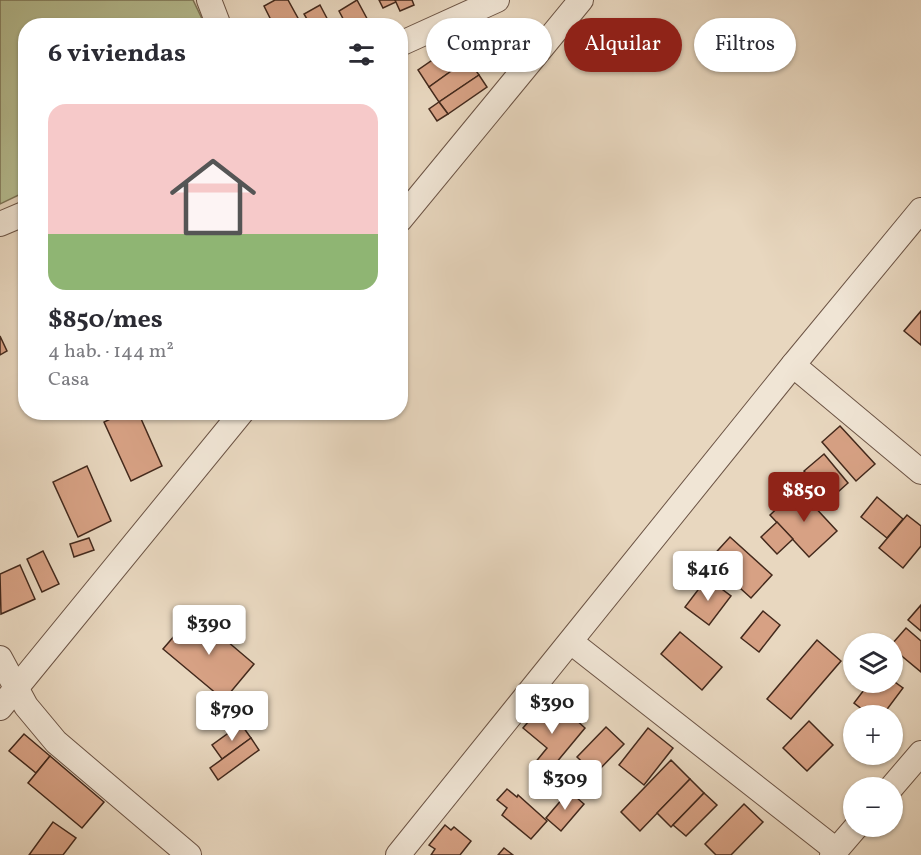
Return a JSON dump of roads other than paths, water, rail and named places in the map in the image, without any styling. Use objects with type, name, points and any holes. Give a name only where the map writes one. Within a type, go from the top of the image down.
[{"type":"street","points":[[209,0],[216,18]]},
{"type":"street","points":[[408,40],[497,0]]},
{"type":"street","points":[[408,210],[581,0]]},
{"type":"street","points":[[398,855],[793,365],[921,210]]},
{"type":"street","points":[[0,224],[18,216]]},
{"type":"street","points":[[793,365],[921,472]]},
{"type":"street","points":[[0,708],[235,420]]},
{"type":"street","points":[[571,642],[834,852],[847,837]]},
{"type":"street","points":[[0,658],[26,706],[56,742],[189,855]]},
{"type":"street","points":[[900,777],[921,753]]}]
